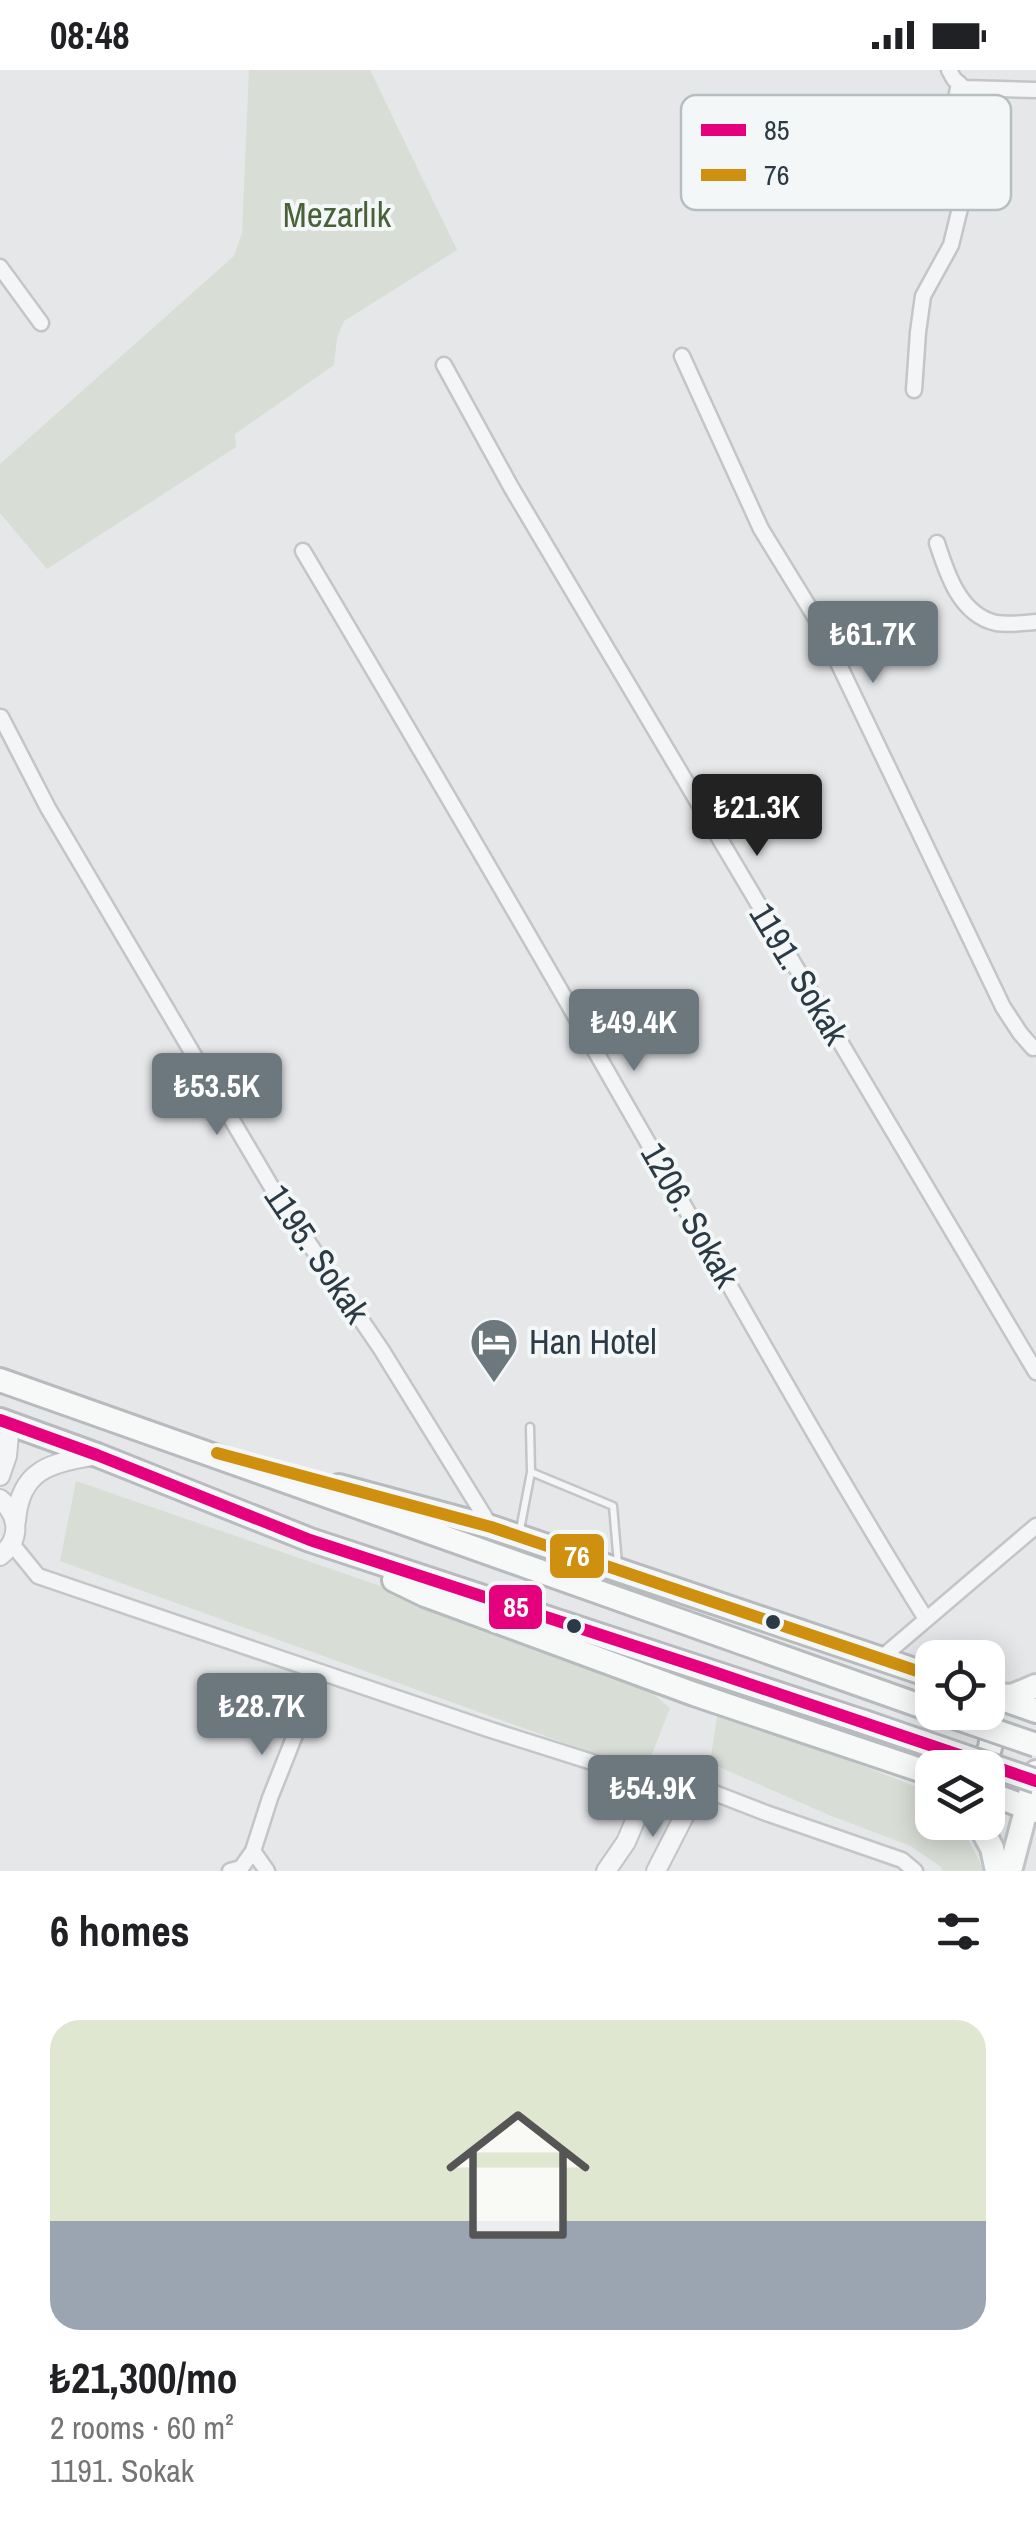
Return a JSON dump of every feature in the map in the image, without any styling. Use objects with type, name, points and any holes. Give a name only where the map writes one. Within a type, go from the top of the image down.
[{"type":"main road","points":[[0,1380],[915,1704]]},
{"type":"main road","points":[[5,1422],[97,1454],[310,1540],[425,1595],[694,1694],[915,1767]]},
{"type":"main road","points":[[171,1441],[490,1527],[915,1670]]},
{"type":"main road","points":[[310,1540],[1036,1782]]},
{"type":"main road","points":[[1005,1695],[1036,1686]]},
{"type":"main road","points":[[1005,1700],[1036,1711]]},
{"type":"main road","points":[[992,1730],[1036,1745]]},
{"type":"main road","points":[[1010,1871],[1031,1809],[1036,1772]]},
{"type":"main road","points":[[1005,1799],[1031,1809]]},
{"type":"main road","points":[[988,1840],[996,1871]]},
{"type":"street","points":[[948,70],[964,88],[1036,90]]},
{"type":"street","points":[[957,95],[959,83]]},
{"type":"street","points":[[914,390],[923,296],[951,245],[960,210]]},
{"type":"street","points":[[0,267],[41,324]]},
{"type":"street","points":[[682,356],[761,529],[820,625],[1003,1007],[1035,1048]]},
{"type":"street","name":"1191. Sokak","points":[[444,365],[520,503],[1036,1372]]},
{"type":"street","points":[[937,544],[964,603],[998,623],[1036,622]]},
{"type":"street","name":"1206. Sokak","points":[[303,552],[494,872],[724,1276],[926,1619]]},
{"type":"street","name":"1195. Sokak","points":[[1,717],[48,808],[278,1198],[381,1350],[490,1527]]},
{"type":"street","points":[[0,1476],[7,1456],[5,1422]]},
{"type":"street","points":[[97,1454],[47,1467],[9,1499],[16,1533],[6,1550],[38,1576],[652,1781],[699,1787],[902,1860],[915,1871]]},
{"type":"street","points":[[880,1659],[1036,1526]]},
{"type":"street","points":[[230,1871],[241,1868],[253,1851],[320,1672]]},
{"type":"street","points":[[606,1871],[626,1842],[652,1781]]},
{"type":"street","points":[[656,1871],[699,1787]]},
{"type":"street","points":[[253,1851],[266,1871]]},
{"type":"lane","points":[[519,1536],[530,1472],[530,1428]]},
{"type":"lane","points":[[530,1472],[613,1506],[618,1570]]},
{"type":"green space","name":"Mezarlık","points":[[249,70],[370,70],[457,250],[344,321],[337,338],[334,365],[235,434],[236,447],[47,569],[0,513],[0,464],[234,256],[242,233]]},
{"type":"green space","points":[[76,1481],[508,1630],[635,1679],[670,1708],[645,1772],[60,1561]]},
{"type":"green space","points":[[718,1710],[915,1786],[915,1840],[968,1840],[984,1871],[942,1871],[911,1846],[710,1763]]},
{"type":"transit line","name":"85","points":[[0,1420],[310,1540],[1036,1781]]},
{"type":"transit line","name":"76","points":[[217,1453],[491,1527],[915,1670]]},
{"type":"place","name":"Han Hotel","points":[[494,1384]]}]
